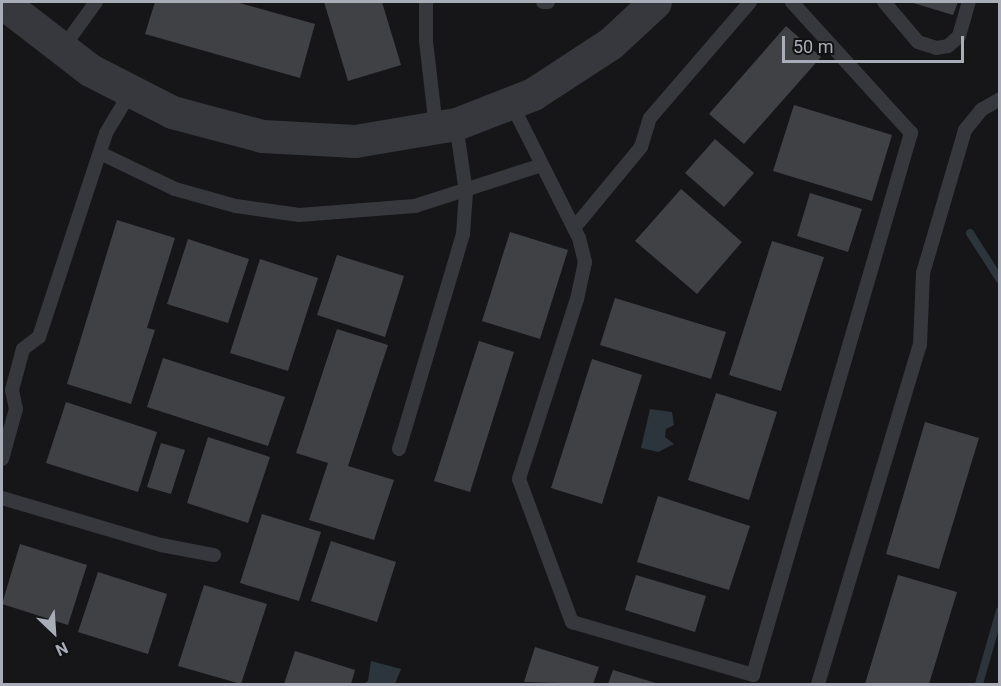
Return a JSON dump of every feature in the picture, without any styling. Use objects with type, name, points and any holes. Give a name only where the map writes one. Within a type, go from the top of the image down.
[{"type":"street","points":[[2,2],[62,50],[130,93],[216,127],[274,138],[355,141],[446,126],[511,103],[573,70],[611,43],[655,2]]},
{"type":"lane","points":[[62,50],[96,2]]},
{"type":"lane","points":[[399,449],[463,234],[466,192],[446,126],[426,41],[426,2]]},
{"type":"lane","points":[[543,2],[548,2]]},
{"type":"lane","points":[[574,228],[641,147],[650,118],[750,2]]},
{"type":"lane","points":[[511,103],[574,228],[585,262],[577,299],[519,479],[572,622],[753,675],[911,133],[792,2]]},
{"type":"lane","points":[[884,2],[918,42],[936,48],[948,46],[959,36],[969,2]]},
{"type":"lane","points":[[2,459],[16,410],[12,390],[23,349],[39,337],[100,153],[130,93]]},
{"type":"lane","points":[[818,684],[920,345],[923,273],[965,130],[981,110],[999,99]]},
{"type":"lane","points":[[100,153],[175,189],[236,206],[298,215],[415,206],[466,192],[542,165]]},
{"type":"lane","points":[[2,498],[162,544],[214,555]]},
{"type":"shaded area","points":[[650,409],[672,412],[674,425],[666,429],[665,437],[674,444],[658,452],[641,448]]},
{"type":"shaded area","points":[[371,661],[401,669],[395,684],[363,684],[368,681]]},
{"type":"building","points":[[155,2],[236,2],[315,24],[300,78],[145,34]]},
{"type":"building","points":[[324,2],[382,2],[401,65],[348,81]]},
{"type":"building","points":[[910,2],[958,2],[953,15]]},
{"type":"building","points":[[786,26],[821,57],[744,144],[709,114]]},
{"type":"building","points":[[794,105],[892,135],[872,201],[773,171]]},
{"type":"building","points":[[715,139],[754,173],[724,207],[685,173]]},
{"type":"building","points":[[681,189],[742,242],[697,294],[635,241]]},
{"type":"building","points":[[810,193],[862,209],[848,252],[797,236]]},
{"type":"building","points":[[117,220],[175,238],[147,328],[155,330],[131,404],[67,384]]},
{"type":"building","points":[[510,232],[568,250],[540,339],[482,321]]},
{"type":"building","points":[[188,239],[249,259],[228,323],[167,304]]},
{"type":"building","points":[[772,241],[824,257],[781,391],[729,375]]},
{"type":"building","points":[[337,255],[404,276],[385,337],[317,315]]},
{"type":"building","points":[[260,259],[318,278],[288,371],[230,353]]},
{"type":"building","points":[[615,298],[726,332],[711,379],[600,345]]},
{"type":"building","points":[[337,329],[388,345],[348,466],[394,480],[374,540],[309,520],[328,463],[296,453]]},
{"type":"building","points":[[479,341],[514,352],[470,492],[434,481]]},
{"type":"building","points":[[163,358],[285,397],[268,446],[147,407]]},
{"type":"building","points":[[592,359],[642,375],[602,504],[551,488]]},
{"type":"building","points":[[716,393],[777,412],[749,500],[688,480]]},
{"type":"building","points":[[66,402],[157,432],[138,492],[46,463]]},
{"type":"building","points":[[925,422],[979,438],[939,569],[886,554]]},
{"type":"building","points":[[208,437],[270,457],[248,523],[187,503]]},
{"type":"building","points":[[161,443],[185,450],[171,494],[147,487]]},
{"type":"building","points":[[658,496],[750,526],[729,590],[637,562]]},
{"type":"building","points":[[262,514],[321,532],[299,601],[240,583]]},
{"type":"building","points":[[331,541],[396,562],[377,622],[311,601]]},
{"type":"building","points":[[20,544],[87,565],[68,625],[2,604]]},
{"type":"building","points":[[98,572],[167,594],[148,654],[78,632]]},
{"type":"building","points":[[636,575],[706,596],[695,632],[625,610]]},
{"type":"building","points":[[898,575],[957,592],[929,684],[865,684]]},
{"type":"building","points":[[204,585],[267,604],[241,684],[178,666]]},
{"type":"building","points":[[535,647],[599,667],[593,684],[524,682]]},
{"type":"building","points":[[295,651],[355,670],[351,684],[284,684]]},
{"type":"building","points":[[613,670],[659,684],[608,684]]},
{"type":"waterway","points":[[970,233],[1000,280]]},
{"type":"waterway","points":[[979,684],[1000,611]]}]
